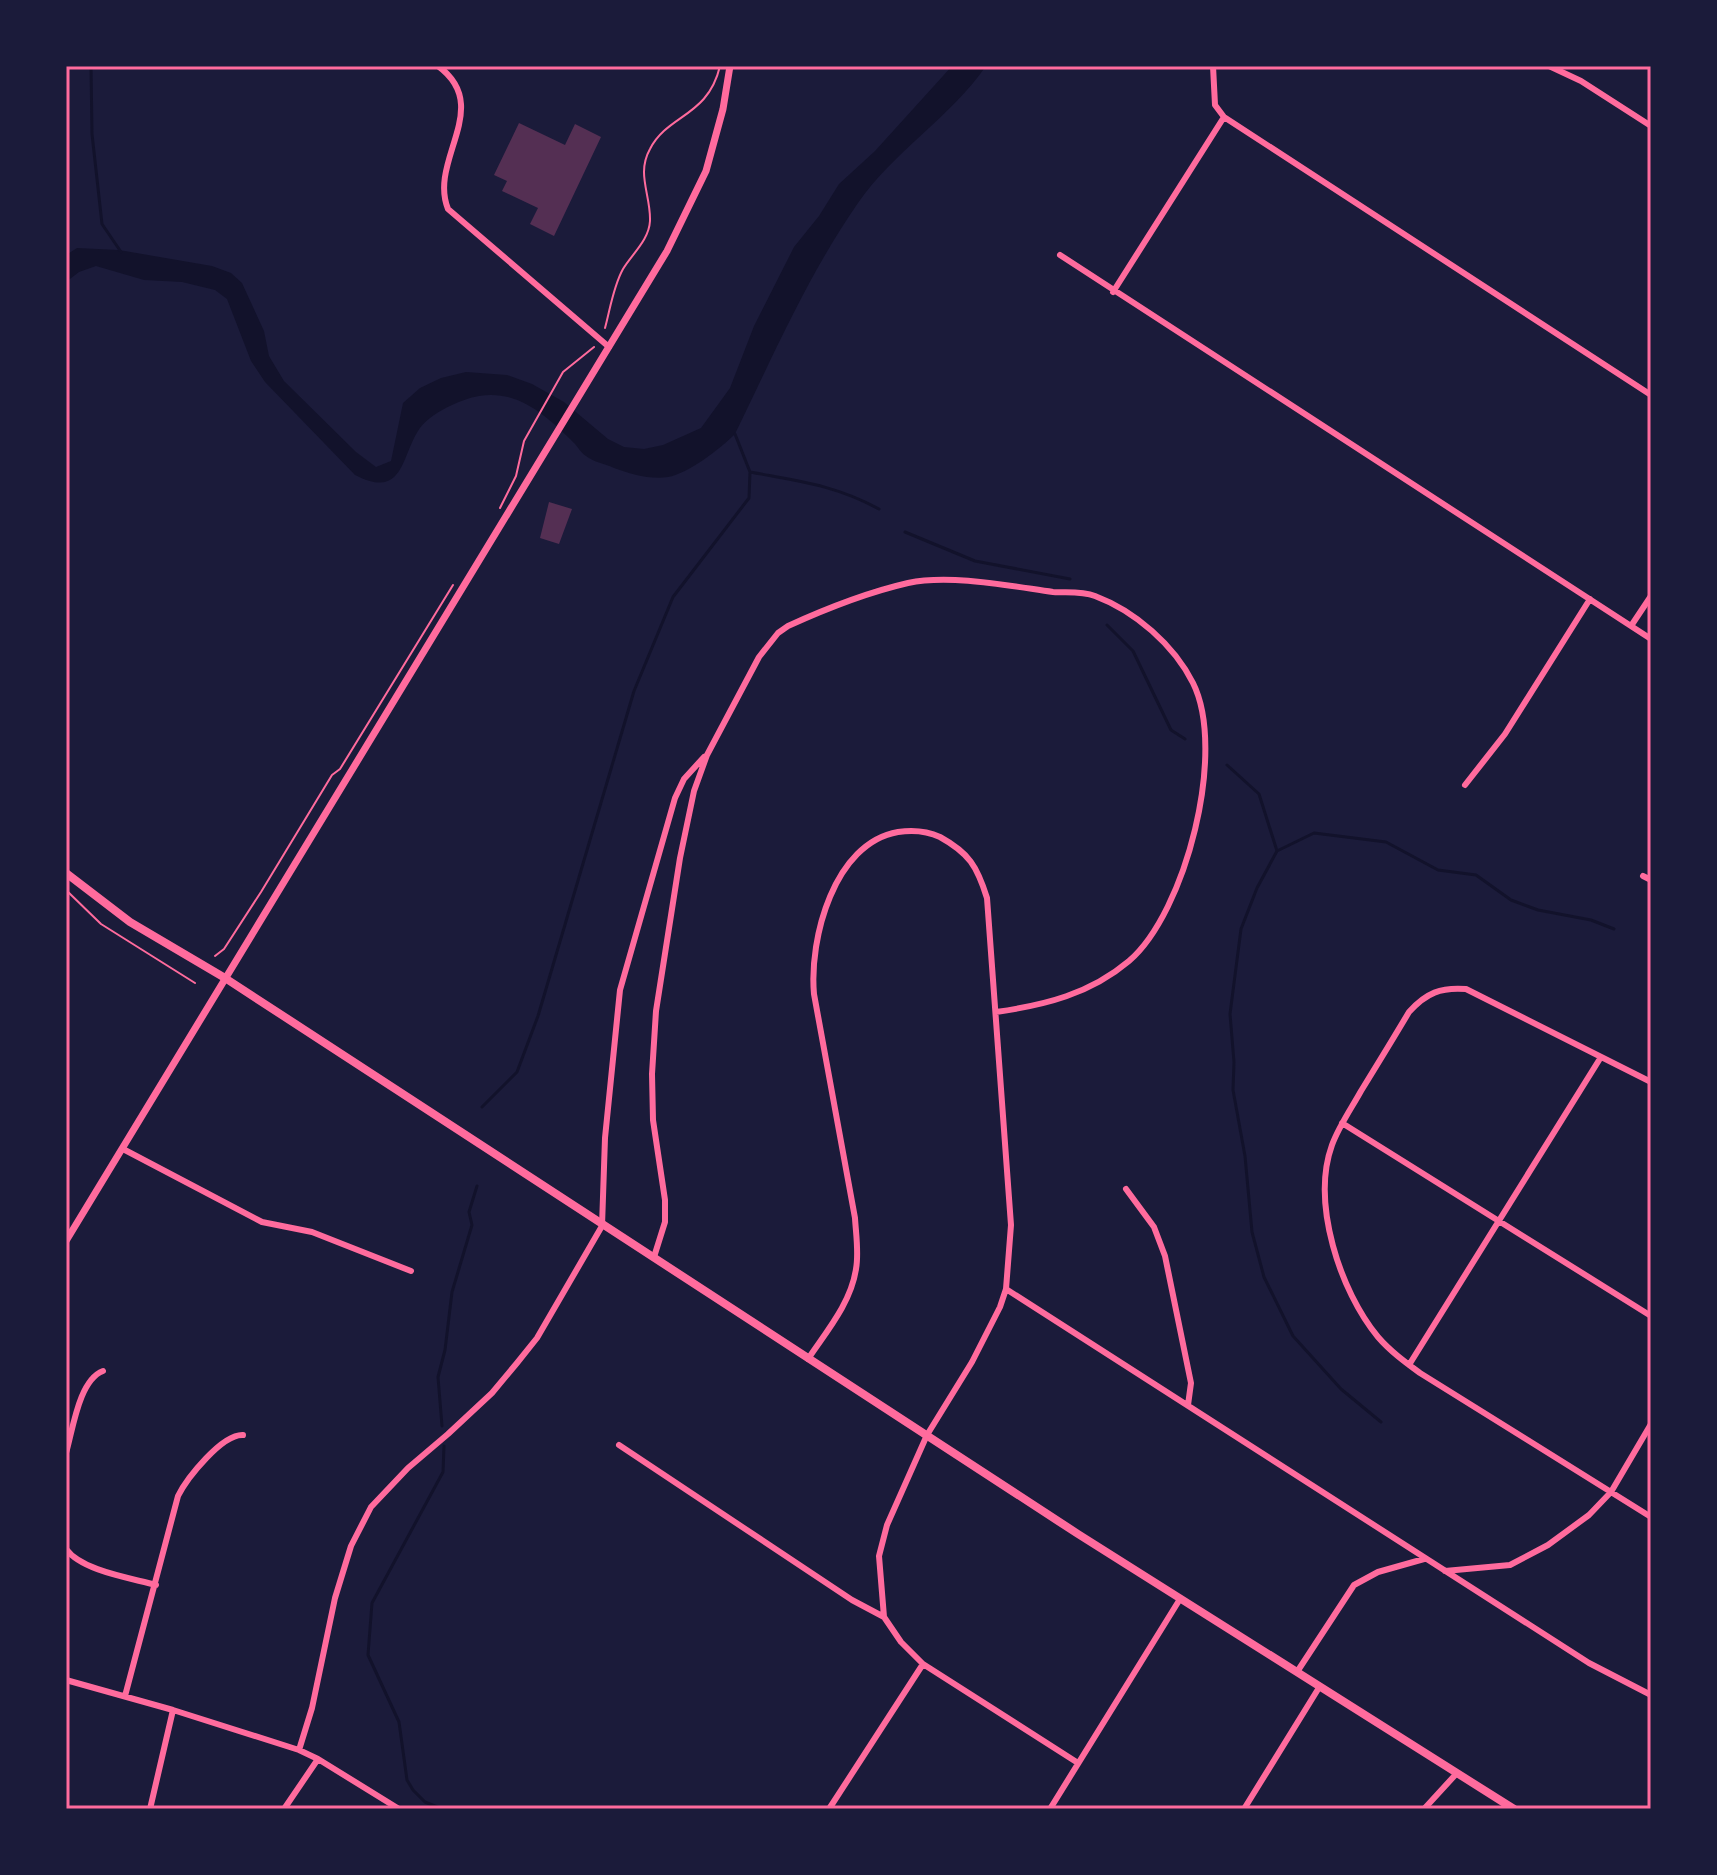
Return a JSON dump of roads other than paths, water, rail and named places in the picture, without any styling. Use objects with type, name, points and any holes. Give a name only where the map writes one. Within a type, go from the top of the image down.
[{"type":"main road","points":[[66,873],[130,922],[225,978],[1180,1599],[1514,1809]]},
{"type":"street","points":[[66,1241],[667,251],[693,202],[714,146],[730,66]]},
{"type":"street","points":[[1213,66],[1215,105],[1224,117],[1651,395]]},
{"type":"street","points":[[1549,66],[1581,81],[1651,126]]},
{"type":"street","points":[[441,67],[455,85],[462,106],[461,122],[443,183],[448,209],[609,347]]},
{"type":"street","points":[[1113,292],[1224,117]]},
{"type":"street","points":[[1060,255],[1651,639]]},
{"type":"street","points":[[654,1257],[665,1222],[665,1200],[653,1120],[656,1011],[680,858],[698,776],[759,657],[778,633],[802,620],[909,583],[959,581],[1089,594],[1126,612],[1164,642],[1183,665],[1194,685],[1202,719],[1204,767],[1199,811],[1183,872],[1152,934],[1137,954],[1104,979],[1054,1002],[996,1012]]},
{"type":"street","points":[[1631,626],[1651,596]]},
{"type":"street","points":[[1465,785],[1505,734],[1590,599]]},
{"type":"street","points":[[299,1750],[312,1708],[335,1598],[351,1546],[371,1507],[408,1468],[492,1393],[517,1363],[537,1338],[602,1226],[605,1138],[620,990],[675,798],[694,766],[707,755]]},
{"type":"street","points":[[808,1359],[844,1305],[853,1285],[857,1253],[855,1218],[814,994],[812,960],[825,908],[841,876],[866,845],[889,834],[916,831],[934,834],[971,859],[987,898],[1011,1225],[1006,1289],[979,1349],[927,1435],[887,1525],[880,1548],[879,1571],[884,1617]]},
{"type":"street","points":[[1643,876],[1651,880]]},
{"type":"street","points":[[1651,1082],[1466,989],[1436,990],[1409,1012],[1342,1123],[1326,1164],[1325,1200],[1333,1245],[1350,1290],[1377,1336],[1409,1365],[1651,1517]]},
{"type":"street","points":[[1409,1365],[1601,1057]]},
{"type":"street","points":[[1342,1123],[1651,1316]]},
{"type":"street","points":[[123,1149],[262,1222],[312,1232],[411,1271]]},
{"type":"street","points":[[1126,1189],[1154,1227],[1165,1256],[1191,1383],[1188,1405]]},
{"type":"street","points":[[1006,1289],[1589,1663],[1651,1695]]},
{"type":"street","points":[[66,1453],[84,1389],[89,1379],[103,1371]]},
{"type":"street","points":[[1445,1571],[1475,1570],[1522,1560],[1589,1515],[1611,1492],[1651,1424]]},
{"type":"street","points":[[125,1696],[182,1488],[222,1443],[235,1435],[243,1435]]},
{"type":"street","points":[[619,1445],[852,1600],[884,1617],[901,1642],[923,1664],[1078,1763]]},
{"type":"street","points":[[66,1549],[90,1566],[156,1585]]},
{"type":"street","points":[[1297,1672],[1354,1585],[1378,1572],[1424,1559]]},
{"type":"street","points":[[1050,1809],[1180,1599]]},
{"type":"street","points":[[829,1809],[923,1664]]},
{"type":"street","points":[[66,1680],[299,1750],[399,1809]]},
{"type":"street","points":[[1244,1809],[1320,1686]]},
{"type":"street","points":[[150,1809],[173,1710]]},
{"type":"street","points":[[284,1809],[318,1759]]},
{"type":"street","points":[[1424,1809],[1457,1773]]},
{"type":"waterway","points":[[91,66],[92,134],[102,224],[121,252]]},
{"type":"waterway","points":[[482,1107],[517,1072],[538,1016],[634,691],[673,597],[749,498],[750,472],[735,434]]},
{"type":"waterway","points":[[750,472],[832,489],[879,509]]},
{"type":"waterway","points":[[905,532],[975,561],[1070,579]]},
{"type":"waterway","points":[[1107,625],[1133,651],[1171,730],[1185,739]]},
{"type":"waterway","points":[[1227,765],[1259,794],[1277,851],[1257,888],[1241,929],[1230,1014],[1233,1090],[1245,1156],[1252,1232],[1264,1277],[1293,1336],[1341,1389],[1381,1422]]},
{"type":"waterway","points":[[1277,851],[1314,833],[1386,842],[1438,870],[1476,875],[1511,900],[1538,910],[1591,920],[1614,929]]},
{"type":"waterway","points":[[442,1426],[438,1377],[445,1350],[452,1292],[472,1225],[469,1212],[477,1186]]},
{"type":"waterway","points":[[442,1809],[425,1802],[407,1780],[399,1722],[368,1655],[372,1603],[443,1472],[444,1446]]}]
